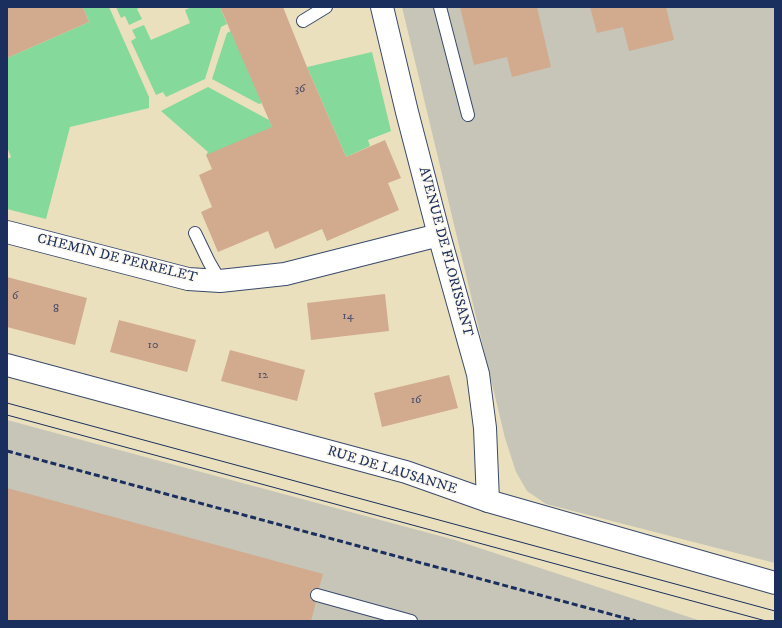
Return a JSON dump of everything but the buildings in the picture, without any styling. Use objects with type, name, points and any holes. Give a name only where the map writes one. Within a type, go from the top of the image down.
[{"type":"street","name":"AVENUE DE FLORISSANT","points":[[382,7],[407,112],[439,235],[478,374],[485,428],[488,501]]},
{"type":"street","name":"CHEMIN DE PERRELET","points":[[7,232],[188,279],[220,281],[285,274],[439,235]]},
{"type":"street","name":"RUE DE LAUSANNE","points":[[7,366],[406,472],[488,501],[775,583]]},
{"type":"lane","points":[[303,22],[326,7]]},
{"type":"lane","points":[[440,7],[468,115]]},
{"type":"lane","points":[[195,233],[220,281]]},
{"type":"lane","points":[[318,595],[412,621]]},
{"type":"shaded area","points":[[402,7],[775,7],[775,563],[546,504],[527,491],[516,472],[505,438]]},
{"type":"shaded area","points":[[7,420],[455,540],[701,621],[7,621]]},
{"type":"green space","points":[[83,7],[109,7],[149,97],[149,108],[70,127],[46,219],[7,209],[7,159],[11,157],[7,147],[7,58],[89,22]]},
{"type":"green space","points":[[116,7],[141,7],[137,9],[142,19],[129,25],[125,16],[121,18]]},
{"type":"green space","points":[[192,7],[220,7],[227,24],[221,27],[205,79],[166,97],[163,92],[156,95],[131,41],[136,38],[132,30],[144,25],[151,40],[190,23],[185,10]]},
{"type":"green space","points":[[231,31],[262,103],[259,104],[212,79],[227,33]]},
{"type":"green space","points":[[372,52],[391,131],[368,140],[370,146],[346,157],[307,67]]},
{"type":"green space","points":[[208,87],[269,120],[294,178],[206,155],[208,152],[161,111]]},
{"type":"tram line","points":[[7,403],[775,611]]},
{"type":"tram line","points":[[7,415],[766,621]]},
{"type":"railway","points":[[7,451],[636,621]]}]
